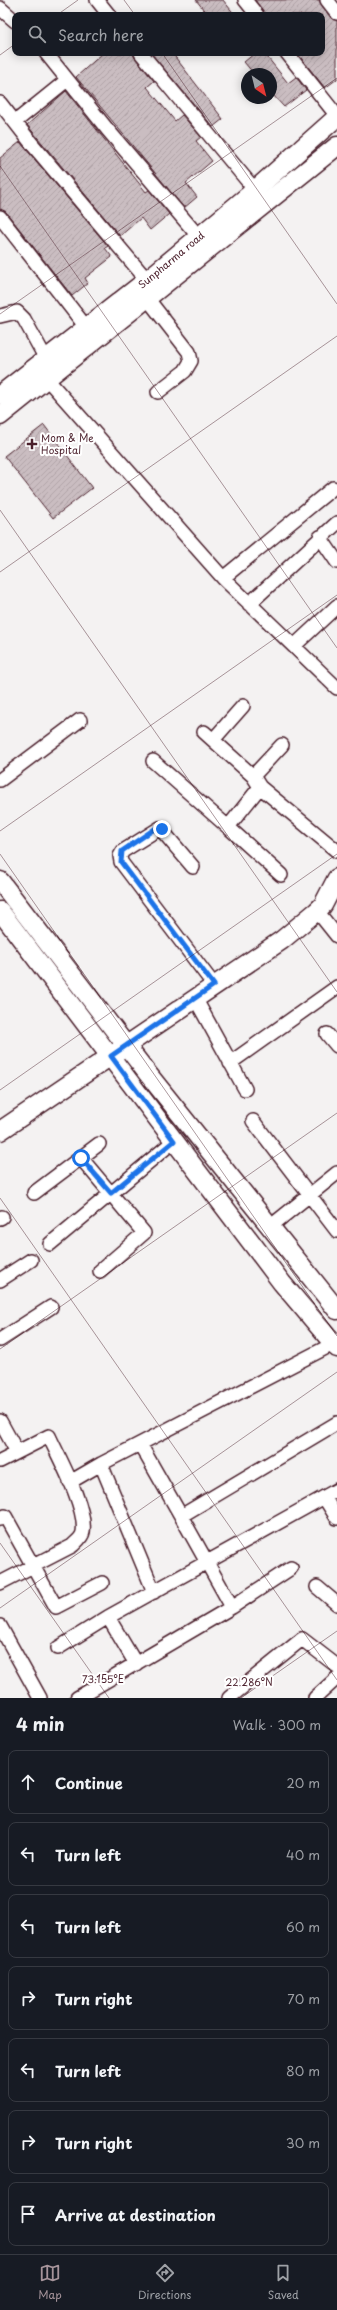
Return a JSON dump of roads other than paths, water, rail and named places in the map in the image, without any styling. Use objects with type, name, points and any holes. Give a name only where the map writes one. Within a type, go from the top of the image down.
[{"type":"street","points":[[96,0],[106,12]]},
{"type":"street","points":[[245,0],[255,12]]},
{"type":"street","points":[[327,0],[337,13]]},
{"type":"street","points":[[0,8],[12,18]]},
{"type":"street","points":[[49,56],[67,80],[199,237]]},
{"type":"street","points":[[143,56],[255,190]]},
{"type":"street","points":[[289,56],[337,116]]},
{"type":"street","points":[[15,122],[67,80]]},
{"type":"street","points":[[0,103],[147,280]]},
{"type":"street","name":"Sunpharma road","points":[[0,395],[147,280],[199,237],[255,190],[337,116]]},
{"type":"street","name":"Sunpharma road","points":[[0,416],[337,146]]},
{"type":"street","points":[[0,217],[86,327]]},
{"type":"street","points":[[147,298],[189,352],[191,361],[185,371],[158,392]]},
{"type":"street","points":[[0,316],[17,312],[24,319],[46,358]]},
{"type":"street","points":[[46,378],[223,578],[337,688]]},
{"type":"street","points":[[223,578],[333,488]]},
{"type":"street","points":[[249,604],[320,536],[337,523]]},
{"type":"street","points":[[320,536],[337,562]]},
{"type":"street","points":[[294,646],[337,606]]},
{"type":"street","points":[[243,706],[208,736],[256,782],[337,852]]},
{"type":"street","points":[[0,780],[80,720]]},
{"type":"street","points":[[228,827],[256,782],[282,745]]},
{"type":"street","points":[[153,761],[281,875]]},
{"type":"street","points":[[192,867],[160,828],[122,851],[120,856],[121,862],[214,985]]},
{"type":"street","points":[[0,1131],[282,940],[323,905],[337,878]]},
{"type":"street","points":[[0,881],[126,1046],[337,1310]]},
{"type":"street","points":[[0,911],[282,1283],[336,1345],[101,1464],[70,1482]]},
{"type":"street","points":[[316,912],[337,936]]},
{"type":"street","points":[[230,1063],[337,987]]},
{"type":"street","points":[[195,998],[245,1089]]},
{"type":"street","points":[[327,1034],[337,1046]]},
{"type":"street","points":[[253,1121],[337,1231]]},
{"type":"street","points":[[50,1244],[174,1141]]},
{"type":"street","points":[[34,1193],[99,1144]]},
{"type":"street","points":[[81,1158],[144,1233],[100,1271]]},
{"type":"street","points":[[271,1226],[337,1173]]},
{"type":"street","points":[[0,1280],[31,1260]]},
{"type":"street","points":[[0,1340],[51,1307]]},
{"type":"street","points":[[0,1422],[17,1452]]},
{"type":"street","points":[[181,1516],[337,1423]]},
{"type":"street","points":[[0,1461],[49,1436],[70,1482],[80,1509],[83,1532],[79,1540],[72,1546],[33,1565],[0,1584]]},
{"type":"street","points":[[140,1444],[232,1607]]},
{"type":"street","points":[[101,1464],[154,1592]]},
{"type":"street","points":[[58,1648],[108,1617],[337,1490]]},
{"type":"street","points":[[324,1497],[337,1518]]},
{"type":"street","points":[[0,1519],[6,1516],[56,1607],[102,1583]]},
{"type":"street","points":[[77,1698],[232,1607],[291,1568]]},
{"type":"street","points":[[317,1587],[337,1604]]},
{"type":"street","points":[[108,1617],[136,1664]]},
{"type":"street","points":[[0,1626],[36,1697]]},
{"type":"street","points":[[229,1698],[302,1639],[337,1666]]},
{"type":"street","points":[[315,1698],[337,1678]]},
{"type":"place","name":"Mom & Me Hospital","points":[[32,444]]}]
